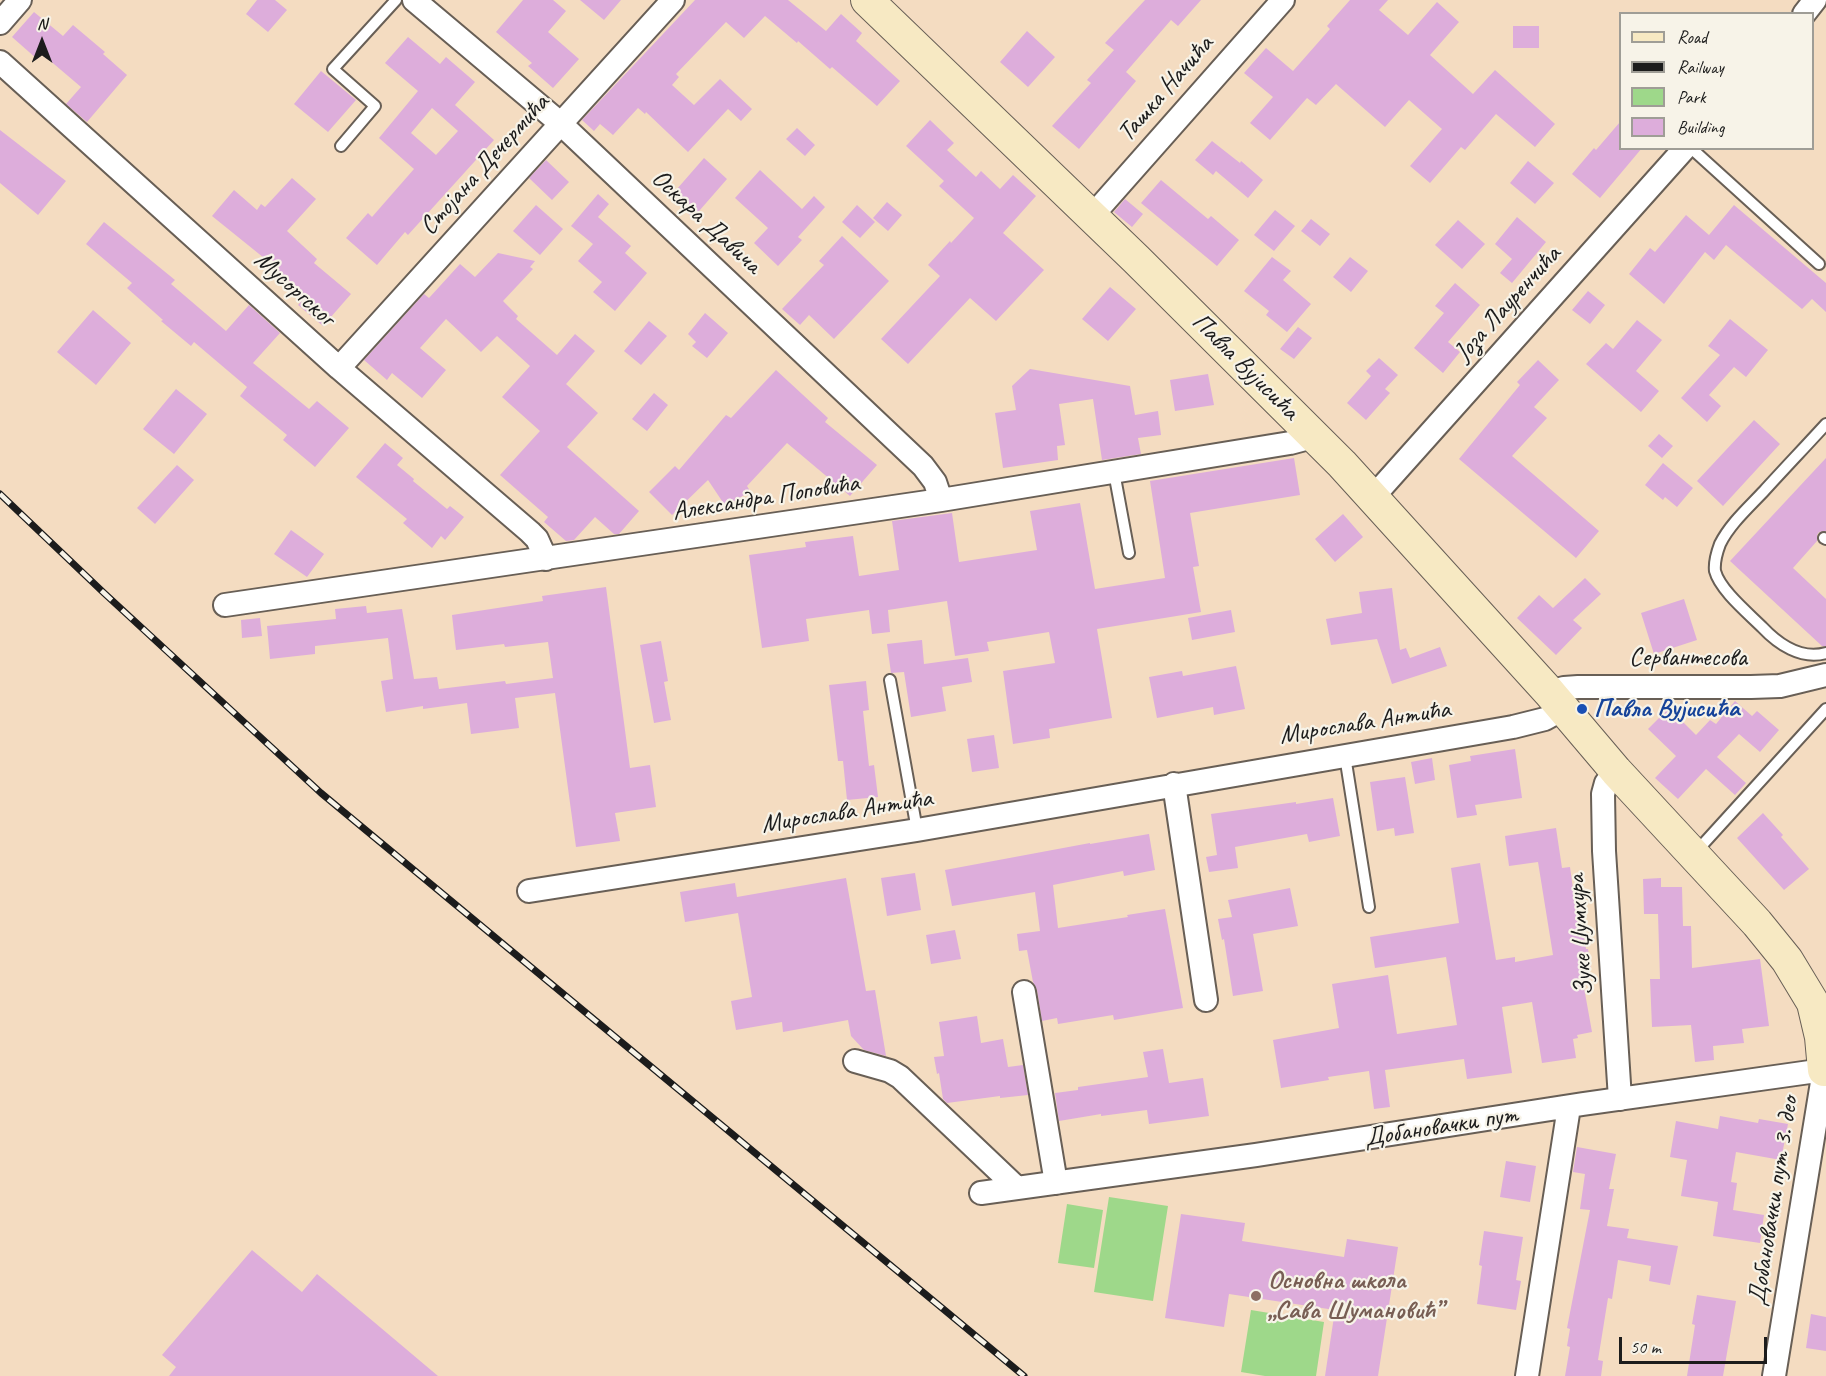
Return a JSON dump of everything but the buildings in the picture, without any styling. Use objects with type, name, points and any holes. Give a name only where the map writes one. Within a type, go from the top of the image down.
[{"type":"street","points":[[0,23],[20,0]]},
{"type":"street","name":"Оскара Давича","points":[[414,0],[560,123],[923,466],[935,482],[942,500]]},
{"type":"street","name":"Стојана Дечермића","points":[[339,368],[673,0]]},
{"type":"street","name":"Павла Вујисића","points":[[867,0],[1092,216],[1373,497],[1616,771],[1757,922],[1787,960],[1813,1003],[1825,1070]]},
{"type":"street","name":"Ташка Начића","points":[[1092,216],[1283,0]]},
{"type":"street","points":[[1806,12],[1815,0]]},
{"type":"street","name":"Мусоргског","points":[[0,62],[339,368],[530,532],[537,539],[546,560]]},
{"type":"street","name":"Јоза Лауренчића","points":[[1373,497],[1683,150]]},
{"type":"street","name":"Александра Поповића","points":[[225,605],[546,560],[942,500],[1290,443],[1305,440],[1312,435]]},
{"type":"street","name":"Сервантесова","points":[[1556,701],[1564,688],[1780,686],[1826,675]]},
{"type":"street","name":"Мирослава Антића","points":[[529,891],[917,830],[1174,784],[1513,728],[1545,719],[1556,701]]},
{"type":"street","name":"Зуке Џумхура","points":[[1616,771],[1606,783],[1603,794],[1604,851],[1620,1099]]},
{"type":"street","points":[[1174,784],[1206,1000]]},
{"type":"street","points":[[1024,992],[1056,1183]]},
{"type":"street","points":[[855,1061],[890,1071],[900,1077],[1017,1188]]},
{"type":"street","name":"Добановачки пут","points":[[981,1193],[1256,1155],[1825,1070]]},
{"type":"street","name":"Добановачки пут 3. део","points":[[1774,1376],[1825,1070]]},
{"type":"street","points":[[1527,1376],[1569,1107]]},
{"type":"lane","points":[[341,146],[375,106],[333,69],[396,0]]},
{"type":"lane","points":[[1693,150],[1819,264]]},
{"type":"lane","points":[[1826,424],[1738,518],[1721,543],[1715,564],[1720,582],[1777,642],[1801,653],[1816,655],[1826,653]]},
{"type":"lane","points":[[1114,472],[1128,553]]},
{"type":"lane","points":[[890,680],[917,830]]},
{"type":"lane","points":[[1693,854],[1826,709]]},
{"type":"lane","points":[[1345,756],[1369,907]]},
{"type":"green space","points":[[1109,1197],[1168,1206],[1153,1301],[1094,1292]]},
{"type":"green space","points":[[1067,1204],[1103,1210],[1094,1268],[1058,1263]]},
{"type":"green space","points":[[1251,1310],[1324,1322],[1316,1376],[1265,1376],[1241,1372]]},
{"type":"railway","points":[[0,494],[321,793],[1024,1376]]},
{"type":"place","name":"Павла Вујисића","points":[[1582,709]]},
{"type":"place","name":"Основна школа „Сава Шумановић”","points":[[1256,1296]]}]
